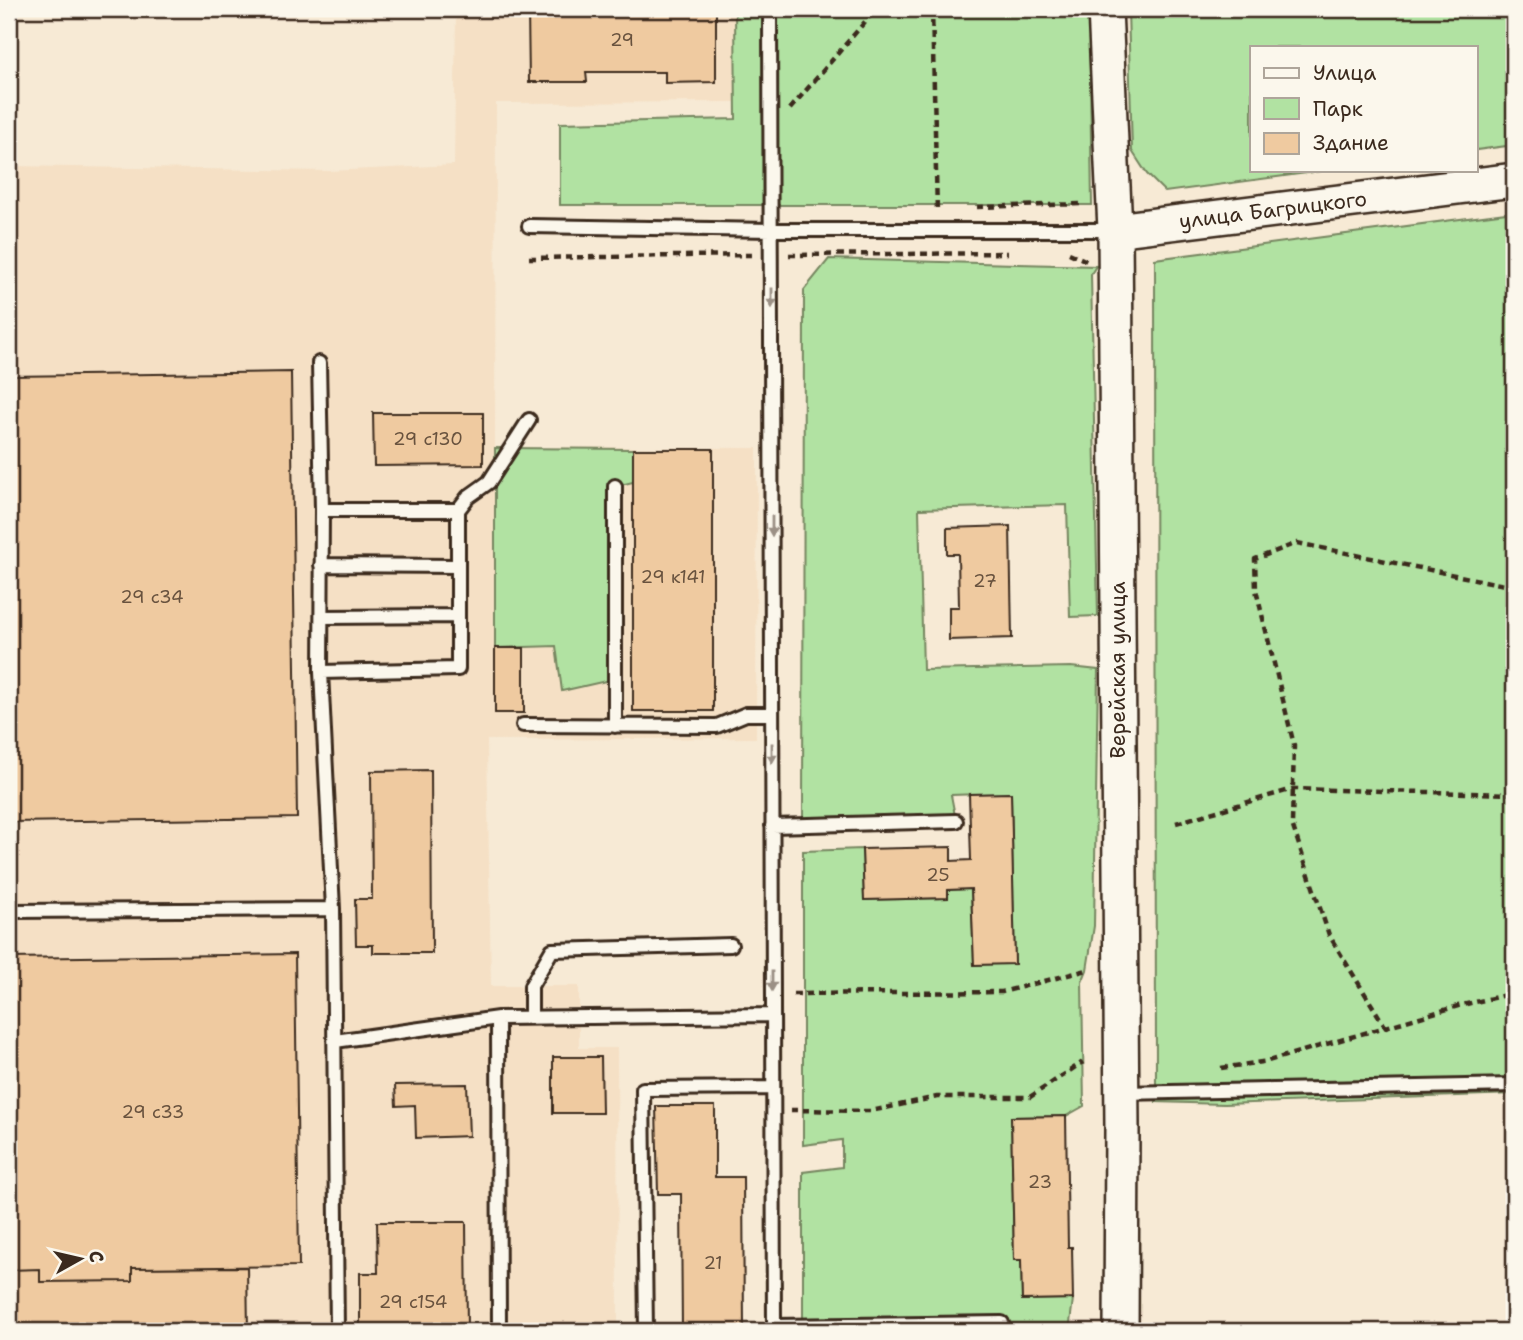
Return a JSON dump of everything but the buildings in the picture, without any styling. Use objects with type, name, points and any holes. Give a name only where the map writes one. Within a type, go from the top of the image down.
[{"type":"street","name":"Верейская улица","points":[[1105,9],[1115,230],[1121,1331]]},
{"type":"street","name":"улица Багрицкого","points":[[1115,230],[1514,180]]},
{"type":"lane","points":[[771,9],[774,1329],[1002,1323]]},
{"type":"lane","points":[[529,226],[772,230],[1115,230]]},
{"type":"lane","points":[[319,363],[321,672],[333,909],[337,1331]]},
{"type":"lane","points":[[321,672],[457,669],[458,510],[468,497],[489,482],[529,420]]},
{"type":"lane","points":[[615,486],[615,726]]},
{"type":"lane","points":[[321,510],[458,510]]},
{"type":"lane","points":[[321,565],[457,566]]},
{"type":"lane","points":[[322,617],[457,616]]},
{"type":"lane","points":[[523,725],[717,726],[746,714],[772,714]]},
{"type":"lane","points":[[772,826],[956,821]]},
{"type":"lane","points":[[9,911],[333,909]]},
{"type":"lane","points":[[531,1017],[531,986],[552,950],[732,945]]},
{"type":"lane","points":[[335,1041],[498,1018],[772,1015]]},
{"type":"lane","points":[[498,1018],[499,1331]]},
{"type":"lane","points":[[1121,1093],[1514,1085]]},
{"type":"lane","points":[[646,1331],[643,1089],[772,1088]]},
{"type":"path","points":[[771,131],[876,9]]},
{"type":"path","points":[[932,9],[937,230]]},
{"type":"path","points":[[1387,1028],[1329,935],[1292,824],[1294,745],[1256,590],[1255,559],[1297,543],[1514,587]]},
{"type":"path","points":[[1176,823],[1293,789],[1514,794]]},
{"type":"path","points":[[772,994],[1002,992],[1087,970]]},
{"type":"path","points":[[1217,1069],[1268,1061],[1458,1006],[1514,993]]},
{"type":"path","points":[[773,1110],[871,1111],[937,1097],[1030,1097],[1083,1062]]},
{"type":"shaded area","points":[[456,9],[736,9],[737,102],[496,103],[495,447],[757,448],[756,738],[487,740],[491,986],[579,986],[579,1048],[617,1048],[618,1331],[9,1331],[9,166],[329,171],[454,165]]},
{"type":"green space","points":[[735,9],[1089,9],[1092,205],[560,205],[560,123],[736,119]]},
{"type":"green space","points":[[1128,9],[1514,9],[1514,145],[1478,150],[1478,46],[1250,46],[1250,172],[1314,172],[1165,192],[1147,174],[1132,151]]},
{"type":"green space","points":[[1514,212],[1514,1094],[1224,1104],[1156,1102],[1155,259]]},
{"type":"green space","points":[[829,259],[1096,266],[1091,274],[1098,616],[1070,617],[1067,505],[919,509],[923,670],[1071,667],[1098,670],[1094,926],[1087,970],[1082,982],[1084,1106],[1066,1116],[1011,1117],[1014,1259],[1021,1260],[1022,1300],[1073,1299],[1069,1331],[803,1331],[803,1172],[842,1167],[842,1140],[803,1145],[803,851],[862,849],[864,900],[948,898],[948,890],[971,889],[974,965],[1015,963],[1011,793],[951,795],[956,821],[803,825],[804,290]]},
{"type":"green space","points":[[495,448],[633,449],[633,482],[616,486],[615,679],[562,691],[556,646],[495,648]]}]
